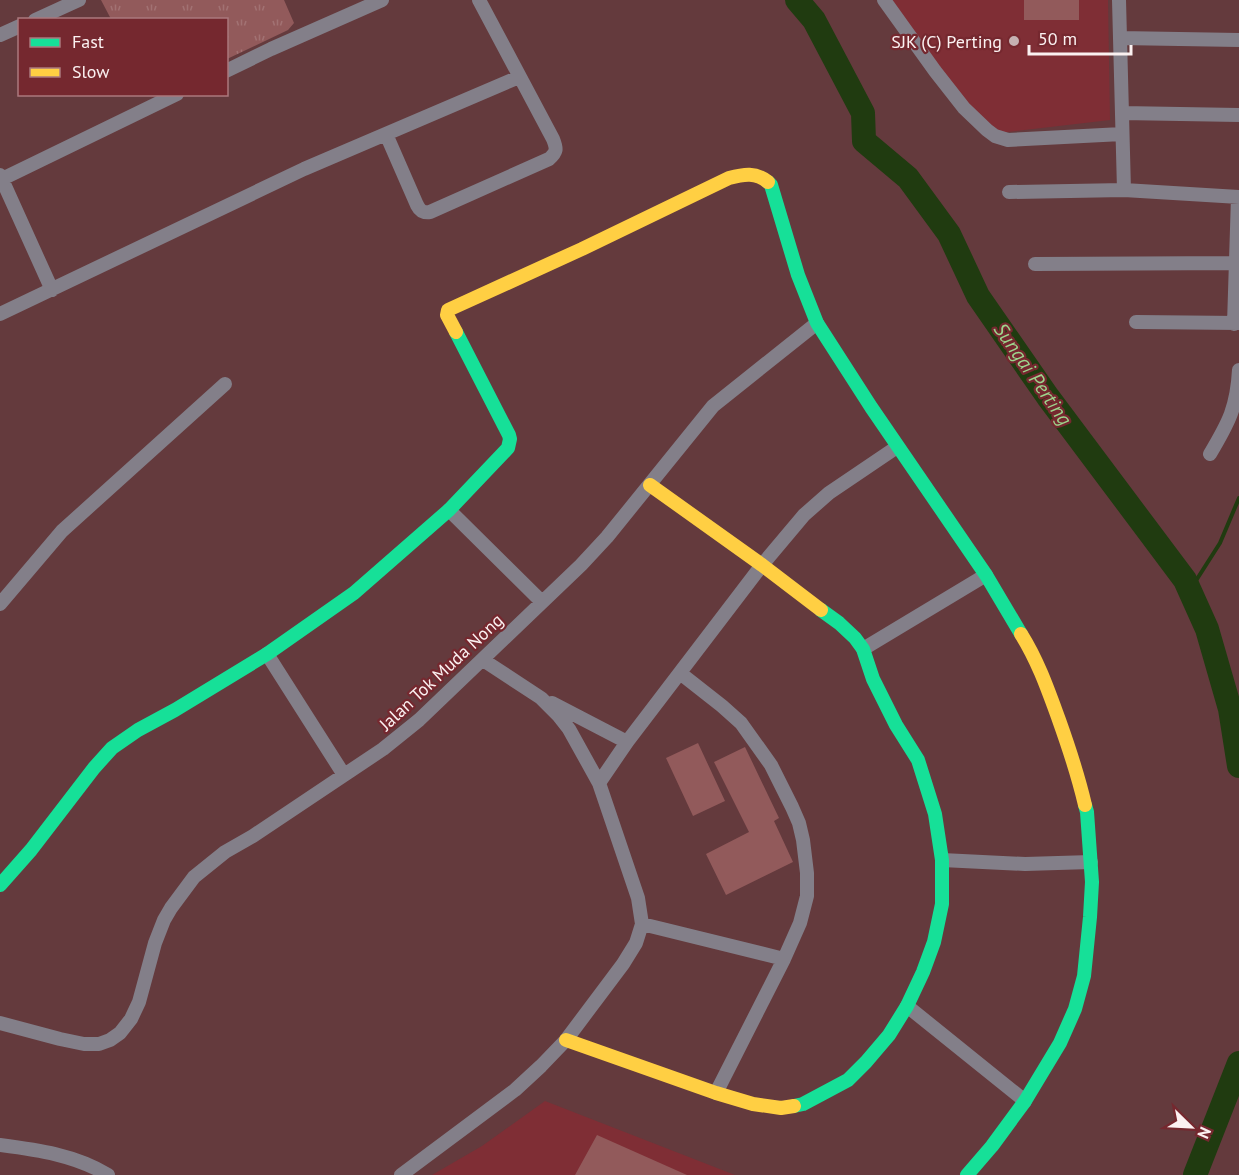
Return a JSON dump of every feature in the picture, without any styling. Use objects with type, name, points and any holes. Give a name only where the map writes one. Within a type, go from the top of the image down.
[{"type":"street","points":[[39,18],[79,0]]},
{"type":"street","points":[[228,70],[382,0]]},
{"type":"street","points":[[386,134],[420,210],[425,213],[549,159],[556,153],[553,139],[479,0]]},
{"type":"street","points":[[884,0],[953,95],[975,120],[995,135],[1008,140],[1122,135]]},
{"type":"street","points":[[1119,0],[1124,190]]},
{"type":"street","points":[[0,35],[18,27]]},
{"type":"street","points":[[1120,38],[1239,40]]},
{"type":"street","points":[[0,314],[304,169],[519,77]]},
{"type":"street","points":[[52,290],[1,177],[173,96]]},
{"type":"street","points":[[1122,113],[1239,115]]},
{"type":"street","points":[[0,885],[31,850],[88,775],[112,748],[138,730],[267,654],[354,593],[449,510],[508,448],[510,439],[449,318],[448,312],[451,308],[582,249],[729,178],[741,174],[754,174],[762,177],[771,185],[798,275],[817,323],[897,447],[986,575],[1031,650],[1044,678],[1077,770],[1087,812],[1092,882],[1087,952],[1075,1009],[1060,1043],[1025,1101],[967,1175]]},
{"type":"street","points":[[1009,192],[1124,190],[1238,197],[1237,323],[1136,322]]},
{"type":"street","points":[[1035,264],[1237,263]]},
{"type":"street","name":"Jalan Tok Muda Nong","points":[[0,1023],[84,1044],[99,1044],[120,1033],[131,1019],[139,1002],[155,943],[164,920],[194,877],[225,852],[253,836],[383,749],[419,720],[581,565],[607,537],[713,406],[817,323]]},
{"type":"street","points":[[1210,454],[1229,423],[1237,393],[1239,370]]},
{"type":"street","points":[[0,604],[62,531],[225,384]]},
{"type":"street","points":[[598,783],[762,565],[804,515],[816,503],[897,447]]},
{"type":"street","points":[[566,1040],[753,1104],[781,1108],[803,1104],[848,1080],[890,1035],[908,1006],[923,972],[934,942],[942,904],[942,860],[935,814],[918,760],[896,725],[873,679],[863,650],[855,638],[839,622],[650,485]]},
{"type":"street","points":[[449,510],[542,602]]},
{"type":"street","points":[[863,650],[986,575]]},
{"type":"street","points":[[0,586],[17,584]]},
{"type":"street","points":[[267,654],[344,775]]},
{"type":"street","points":[[483,660],[541,698],[627,742]]},
{"type":"street","points":[[680,673],[741,723],[771,765],[798,823],[803,840],[807,873],[807,896],[800,923],[716,1092]]},
{"type":"street","points":[[401,1175],[515,1090],[566,1040],[623,964],[636,943],[642,924],[638,898],[598,783],[569,729],[541,698]]},
{"type":"street","points":[[942,860],[1025,864],[1091,862]]},
{"type":"street","points":[[642,924],[784,959]]},
{"type":"street","points":[[908,1006],[1025,1101]]},
{"type":"street","points":[[0,1145],[68,1157],[108,1175]]},
{"type":"shaded area","name":"SJK (C) Perting","points":[[892,0],[1108,0],[1110,120],[999,133],[973,112],[948,82]]},
{"type":"shaded area","points":[[545,1101],[735,1175],[432,1175],[482,1146]]},
{"type":"green space","points":[[101,0],[284,0],[294,23],[288,30],[228,59],[228,18],[110,18]]},
{"type":"green space","points":[[1024,0],[1079,0],[1079,20],[1024,20]]},
{"type":"green space","points":[[698,743],[725,801],[693,816],[666,758]]},
{"type":"green space","points":[[745,747],[779,818],[774,821],[793,862],[726,895],[706,854],[749,832],[714,762]]},
{"type":"green space","points":[[597,1135],[687,1175],[575,1175]]},
{"type":"waterway","name":"Sungai Perting","points":[[797,0],[814,20],[863,113],[864,141],[908,178],[949,234],[978,296],[1048,397],[1185,580],[1207,629],[1230,709],[1239,766]]},
{"type":"waterway","points":[[1190,590],[1220,543],[1239,498]]},
{"type":"waterway","name":"Sungai Perting","points":[[1195,1175],[1239,1063]]},
{"type":"traffic: fast","points":[[768,182],[771,185],[798,275],[817,323],[871,407],[986,575],[1021,634]]},
{"type":"traffic: fast","points":[[0,885],[31,850],[112,748],[138,730],[267,654],[354,593],[449,510],[508,448],[509,435],[456,332]]},
{"type":"traffic: fast","points":[[794,1106],[803,1104],[848,1080],[889,1035],[907,1006],[923,972],[934,942],[942,904],[942,860],[935,814],[918,760],[896,725],[873,679],[863,649],[839,623],[821,610]]},
{"type":"traffic: fast","points":[[967,1175],[1025,1101],[1060,1043],[1075,1009],[1084,976],[1092,882],[1085,805]]},
{"type":"traffic: slow","points":[[456,332],[447,315],[448,310],[729,178],[750,175],[768,182]]},
{"type":"traffic: slow","points":[[650,485],[821,610]]},
{"type":"traffic: slow","points":[[1021,634],[1038,665],[1063,730],[1085,805]]},
{"type":"traffic: slow","points":[[566,1040],[753,1104],[781,1108],[794,1106]]},
{"type":"place","name":"SJK (C) Perting","points":[[1014,41]]}]
